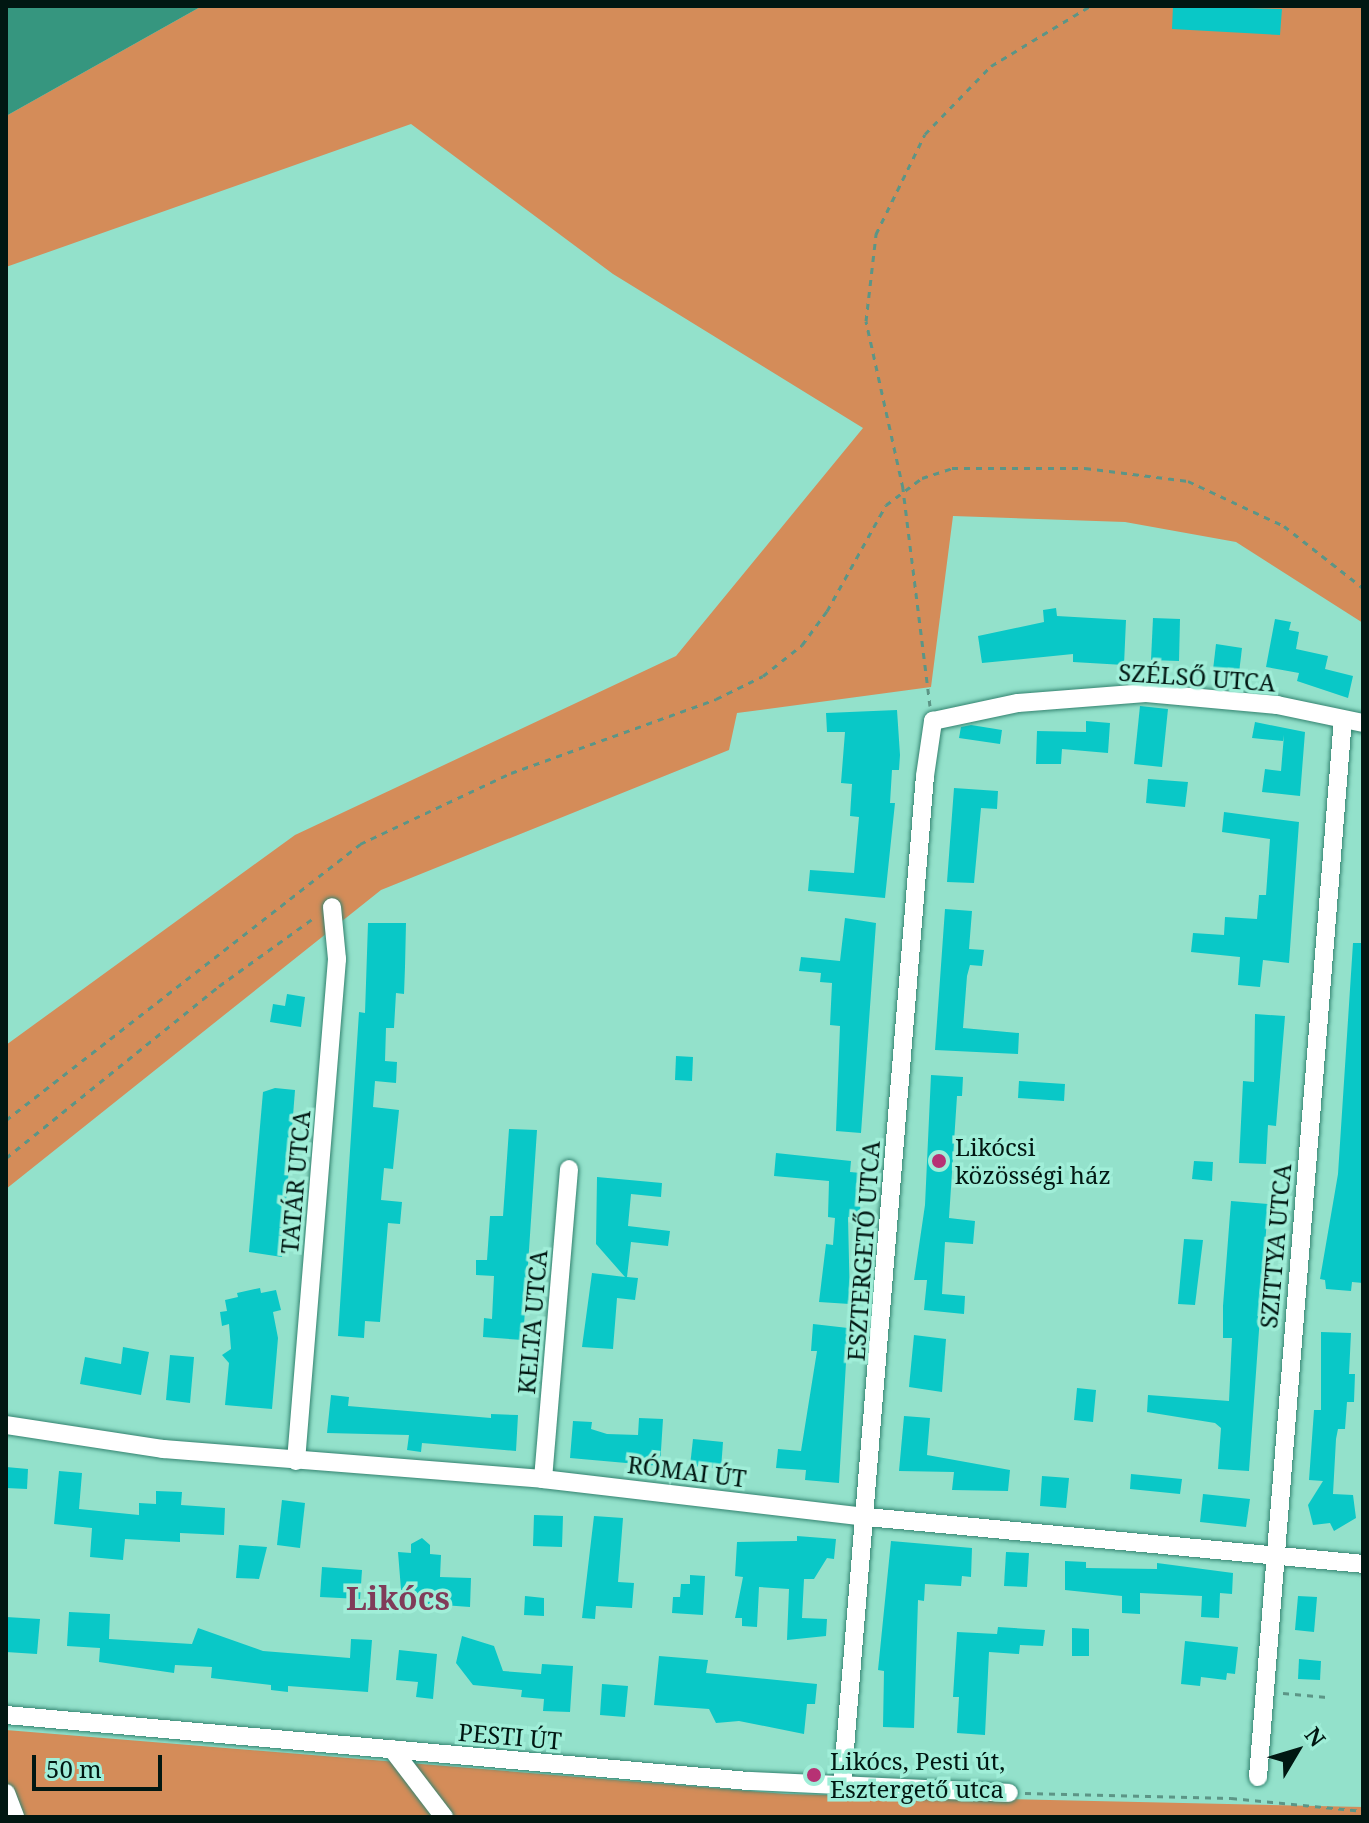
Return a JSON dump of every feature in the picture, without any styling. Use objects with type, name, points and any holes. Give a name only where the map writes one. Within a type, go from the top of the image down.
[{"type":"street","name":"SZÉLSŐ UTCA","points":[[933,721],[1018,703],[1146,693],[1277,705],[1363,723]]},
{"type":"street","name":"SZITTYA UTCA","points":[[1258,1777],[1343,719]]},
{"type":"street","name":"ESZTERGETŐ UTCA","points":[[842,1785],[867,1517],[923,792],[933,721]]},
{"type":"street","name":"TATÁR UTCA","points":[[296,1461],[337,959],[332,907]]},
{"type":"street","name":"KELTA UTCA","points":[[543,1479],[569,1169]]},
{"type":"street","name":"RÓMAI ÚT","points":[[6,1425],[163,1449],[543,1479],[867,1517],[1363,1564]]},
{"type":"street","name":"PESTI ÚT","points":[[6,1715],[842,1785],[1009,1793]]},
{"type":"street","points":[[392,1749],[444,1817]]},
{"type":"street","points":[[6,1793],[15,1817]]},
{"type":"path","points":[[933,721],[914,604],[903,488],[866,321],[876,234],[925,134],[991,66],[1090,6]]},
{"type":"path","points":[[6,1120],[360,844],[511,773],[716,699],[763,676],[802,645],[827,611],[886,505],[903,488],[952,468],[1085,468],[1188,481],[1284,526],[1363,588]]},
{"type":"path","points":[[6,1158],[219,986],[332,907]]},
{"type":"path","points":[[1284,1694],[1327,1697]]},
{"type":"path","points":[[1009,1793],[1231,1798],[1363,1811]]},
{"type":"shaded area","points":[[6,6],[202,6],[6,116]]},
{"type":"shaded area","points":[[202,6],[1363,6],[1363,623],[1236,542],[1125,522],[953,516],[931,687],[737,713],[729,750],[381,890],[6,1189],[6,1045],[295,835],[676,656],[863,428],[613,274],[411,124],[6,267],[6,116]]},
{"type":"shaded area","points":[[6,1730],[786,1794],[1363,1807],[1363,1817],[6,1817]]},
{"type":"building","points":[[1173,6],[1282,9],[1280,35],[1172,29]]},
{"type":"building","points":[[1056,608],[1057,616],[1126,620],[1124,665],[1073,662],[1073,654],[982,663],[978,636],[1044,622],[1043,610]]},
{"type":"building","points":[[1153,618],[1180,619],[1179,661],[1151,660]]},
{"type":"building","points":[[1275,619],[1291,622],[1289,630],[1299,632],[1296,649],[1328,656],[1325,669],[1353,676],[1348,698],[1297,681],[1299,673],[1266,667]]},
{"type":"building","points":[[1216,644],[1242,648],[1239,673],[1213,670]]},
{"type":"building","points":[[1140,706],[1168,709],[1162,767],[1134,764]]},
{"type":"building","points":[[897,710],[900,755],[899,770],[892,770],[890,803],[895,803],[885,898],[808,891],[810,870],[854,873],[859,817],[850,816],[852,784],[841,783],[845,732],[827,732],[826,713]]},
{"type":"building","points":[[1086,721],[1110,723],[1108,753],[1062,749],[1061,764],[1036,764],[1037,731],[1086,732]]},
{"type":"building","points":[[1255,722],[1305,732],[1300,796],[1262,792],[1265,769],[1281,771],[1284,735],[1283,741],[1252,738]]},
{"type":"building","points":[[971,725],[1002,730],[1000,744],[959,738],[961,727]]},
{"type":"building","points":[[1148,779],[1188,782],[1185,807],[1146,803]]},
{"type":"building","points":[[954,788],[998,791],[997,809],[981,808],[974,883],[947,882]]},
{"type":"building","points":[[1224,812],[1299,822],[1289,963],[1263,960],[1260,987],[1238,985],[1240,957],[1191,952],[1193,933],[1224,935],[1225,917],[1257,919],[1259,895],[1266,895],[1270,839],[1222,832]]},
{"type":"building","points":[[945,909],[972,911],[969,949],[984,950],[982,966],[970,965],[967,976],[963,1028],[1019,1033],[1018,1054],[935,1050]]},
{"type":"building","points":[[845,918],[876,923],[861,1133],[836,1131],[840,1026],[830,1025],[832,983],[820,982],[821,973],[799,971],[801,957],[840,961]]},
{"type":"building","points":[[368,923],[406,923],[404,994],[396,993],[394,1028],[386,1028],[385,1061],[397,1062],[396,1083],[375,1081],[373,1107],[399,1110],[393,1169],[384,1168],[381,1200],[402,1202],[400,1224],[388,1223],[380,1322],[365,1321],[364,1338],[338,1336],[359,1012],[365,1013]]},
{"type":"building","points":[[1353,943],[1363,943],[1363,1283],[1352,1282],[1351,1291],[1326,1289],[1325,1280],[1320,1279],[1338,1174]]},
{"type":"building","points":[[287,994],[305,997],[301,1027],[270,1022],[273,1004],[285,1006]]},
{"type":"building","points":[[1255,1014],[1285,1016],[1276,1126],[1268,1125],[1266,1164],[1239,1163],[1243,1081],[1254,1082]]},
{"type":"building","points":[[676,1056],[693,1057],[692,1081],[675,1080]]},
{"type":"building","points":[[931,1075],[963,1077],[962,1096],[957,1096],[949,1218],[975,1221],[973,1244],[945,1242],[942,1294],[965,1296],[964,1314],[924,1310],[927,1280],[914,1280],[925,1205]]},
{"type":"building","points":[[1019,1081],[1065,1084],[1064,1101],[1018,1098]]},
{"type":"building","points":[[275,1088],[295,1090],[282,1257],[249,1252],[263,1092]]},
{"type":"building","points":[[509,1129],[537,1130],[523,1340],[483,1337],[484,1318],[492,1319],[494,1276],[476,1275],[476,1260],[487,1260],[490,1216],[503,1216]]},
{"type":"building","points":[[776,1153],[851,1161],[850,1172],[861,1173],[860,1218],[848,1217],[850,1304],[819,1302],[826,1244],[833,1245],[835,1218],[828,1217],[829,1181],[774,1176]]},
{"type":"building","points":[[1194,1161],[1213,1162],[1212,1181],[1192,1179]]},
{"type":"building","points":[[597,1177],[662,1183],[661,1197],[631,1194],[628,1226],[670,1231],[668,1246],[631,1242],[627,1277],[638,1278],[635,1300],[617,1298],[613,1349],[582,1347],[592,1273],[625,1277],[596,1244]]},
{"type":"building","points":[[1231,1201],[1268,1204],[1249,1471],[1218,1469],[1221,1428],[1215,1423],[1147,1412],[1148,1395],[1229,1401],[1232,1338],[1223,1338],[1223,1306]]},
{"type":"building","points":[[1184,1239],[1203,1240],[1195,1305],[1178,1304]]},
{"type":"building","points":[[260,1288],[261,1293],[276,1290],[281,1310],[273,1312],[278,1338],[272,1409],[225,1405],[229,1363],[222,1355],[231,1349],[229,1324],[222,1326],[220,1312],[227,1311],[225,1300],[238,1297],[237,1293]]},
{"type":"building","points":[[813,1324],[848,1328],[839,1483],[805,1480],[806,1470],[776,1468],[778,1449],[801,1451],[817,1351],[811,1351]]},
{"type":"building","points":[[1321,1332],[1351,1333],[1349,1374],[1355,1374],[1354,1402],[1347,1402],[1345,1429],[1338,1429],[1336,1439],[1333,1494],[1353,1495],[1356,1518],[1334,1531],[1330,1523],[1313,1525],[1308,1505],[1323,1481],[1309,1480],[1314,1410],[1321,1410]]},
{"type":"building","points":[[914,1335],[946,1339],[942,1392],[909,1387]]},
{"type":"building","points":[[123,1347],[149,1352],[141,1395],[80,1384],[85,1357],[121,1364]]},
{"type":"building","points":[[170,1355],[194,1357],[190,1403],[166,1400]]},
{"type":"building","points":[[1077,1388],[1096,1390],[1093,1422],[1074,1420]]},
{"type":"building","points":[[331,1395],[349,1397],[348,1406],[491,1418],[491,1414],[518,1415],[516,1451],[422,1443],[421,1452],[407,1450],[409,1435],[327,1433]]},
{"type":"building","points":[[904,1416],[930,1418],[927,1455],[1010,1470],[1008,1491],[952,1490],[954,1472],[899,1471]]},
{"type":"building","points":[[639,1418],[663,1419],[660,1466],[570,1458],[573,1421],[592,1422],[591,1429],[607,1434],[638,1435]]},
{"type":"building","points":[[693,1439],[723,1442],[721,1469],[690,1466]]},
{"type":"building","points":[[6,1467],[28,1469],[27,1489],[6,1488]]},
{"type":"building","points":[[59,1471],[82,1473],[79,1509],[139,1515],[139,1503],[156,1504],[156,1491],[182,1492],[181,1505],[225,1508],[224,1535],[180,1533],[180,1542],[125,1539],[123,1560],[90,1557],[92,1528],[54,1524]]},
{"type":"building","points":[[1131,1474],[1182,1479],[1180,1494],[1130,1489]]},
{"type":"building","points":[[1042,1476],[1069,1478],[1066,1508],[1040,1506]]},
{"type":"building","points":[[1203,1494],[1250,1499],[1246,1527],[1200,1522]]},
{"type":"building","points":[[282,1500],[305,1503],[300,1548],[277,1545]]},
{"type":"building","points":[[534,1515],[563,1516],[562,1547],[533,1546]]},
{"type":"building","points":[[594,1516],[623,1518],[618,1582],[634,1583],[632,1608],[596,1606],[595,1619],[582,1618]]},
{"type":"building","points":[[797,1536],[836,1539],[834,1559],[827,1558],[814,1579],[804,1579],[802,1618],[827,1619],[826,1636],[787,1640],[789,1589],[759,1587],[757,1627],[742,1626],[742,1618],[735,1618],[743,1577],[735,1576],[737,1542],[797,1541]]},
{"type":"building","points":[[422,1538],[430,1545],[430,1554],[441,1555],[440,1577],[471,1578],[470,1607],[402,1602],[398,1552],[411,1553],[411,1544]]},
{"type":"building","points":[[891,1541],[972,1548],[971,1577],[962,1576],[961,1586],[925,1584],[924,1601],[918,1600],[914,1728],[883,1727],[884,1671],[878,1670]]},
{"type":"building","points":[[239,1545],[267,1547],[259,1579],[236,1578]]},
{"type":"building","points":[[1006,1552],[1029,1553],[1027,1587],[1004,1586]]},
{"type":"building","points":[[1065,1561],[1086,1562],[1086,1568],[1157,1569],[1157,1563],[1233,1573],[1232,1594],[1220,1593],[1219,1618],[1201,1617],[1202,1596],[1140,1593],[1140,1614],[1122,1613],[1122,1596],[1065,1590]]},
{"type":"building","points":[[322,1567],[362,1570],[360,1599],[320,1597]]},
{"type":"building","points":[[690,1575],[705,1576],[703,1615],[672,1613],[673,1597],[680,1597],[681,1584],[690,1584]]},
{"type":"building","points":[[525,1596],[544,1598],[544,1616],[524,1615]]},
{"type":"building","points":[[1298,1596],[1317,1597],[1314,1632],[1295,1630]]},
{"type":"building","points":[[69,1612],[110,1614],[109,1639],[192,1644],[198,1628],[263,1651],[350,1658],[351,1639],[372,1640],[368,1692],[288,1686],[288,1692],[271,1690],[271,1685],[211,1678],[212,1667],[175,1665],[174,1673],[99,1662],[100,1648],[67,1646]]},
{"type":"building","points":[[6,1617],[40,1619],[37,1654],[6,1652]]},
{"type":"building","points":[[998,1627],[1045,1630],[1043,1646],[1020,1645],[1019,1654],[989,1652],[985,1735],[957,1733],[959,1697],[953,1697],[957,1632],[997,1634]]},
{"type":"building","points":[[1072,1628],[1089,1629],[1089,1656],[1072,1656]]},
{"type":"building","points":[[462,1636],[494,1646],[503,1671],[541,1674],[542,1664],[573,1666],[570,1712],[543,1711],[544,1699],[521,1697],[522,1690],[473,1685],[456,1663]]},
{"type":"building","points":[[1185,1641],[1238,1647],[1235,1674],[1227,1673],[1226,1680],[1201,1677],[1200,1686],[1181,1684]]},
{"type":"building","points":[[399,1650],[437,1654],[433,1699],[416,1697],[418,1682],[396,1680]]},
{"type":"building","points":[[659,1656],[708,1660],[706,1673],[817,1684],[815,1704],[807,1704],[804,1734],[739,1721],[716,1723],[709,1709],[654,1705]]},
{"type":"building","points":[[1299,1659],[1321,1661],[1320,1680],[1298,1679]]},
{"type":"building","points":[[602,1684],[628,1686],[625,1717],[600,1715]]},
{"type":"place","name":"Likócsi közösségi ház","points":[[939,1161]]},
{"type":"place","name":"Likócs, Pesti út, Esztergető utca","points":[[814,1775]]},
{"type":"district","name":"Likócs","points":[[398,1598]]}]
